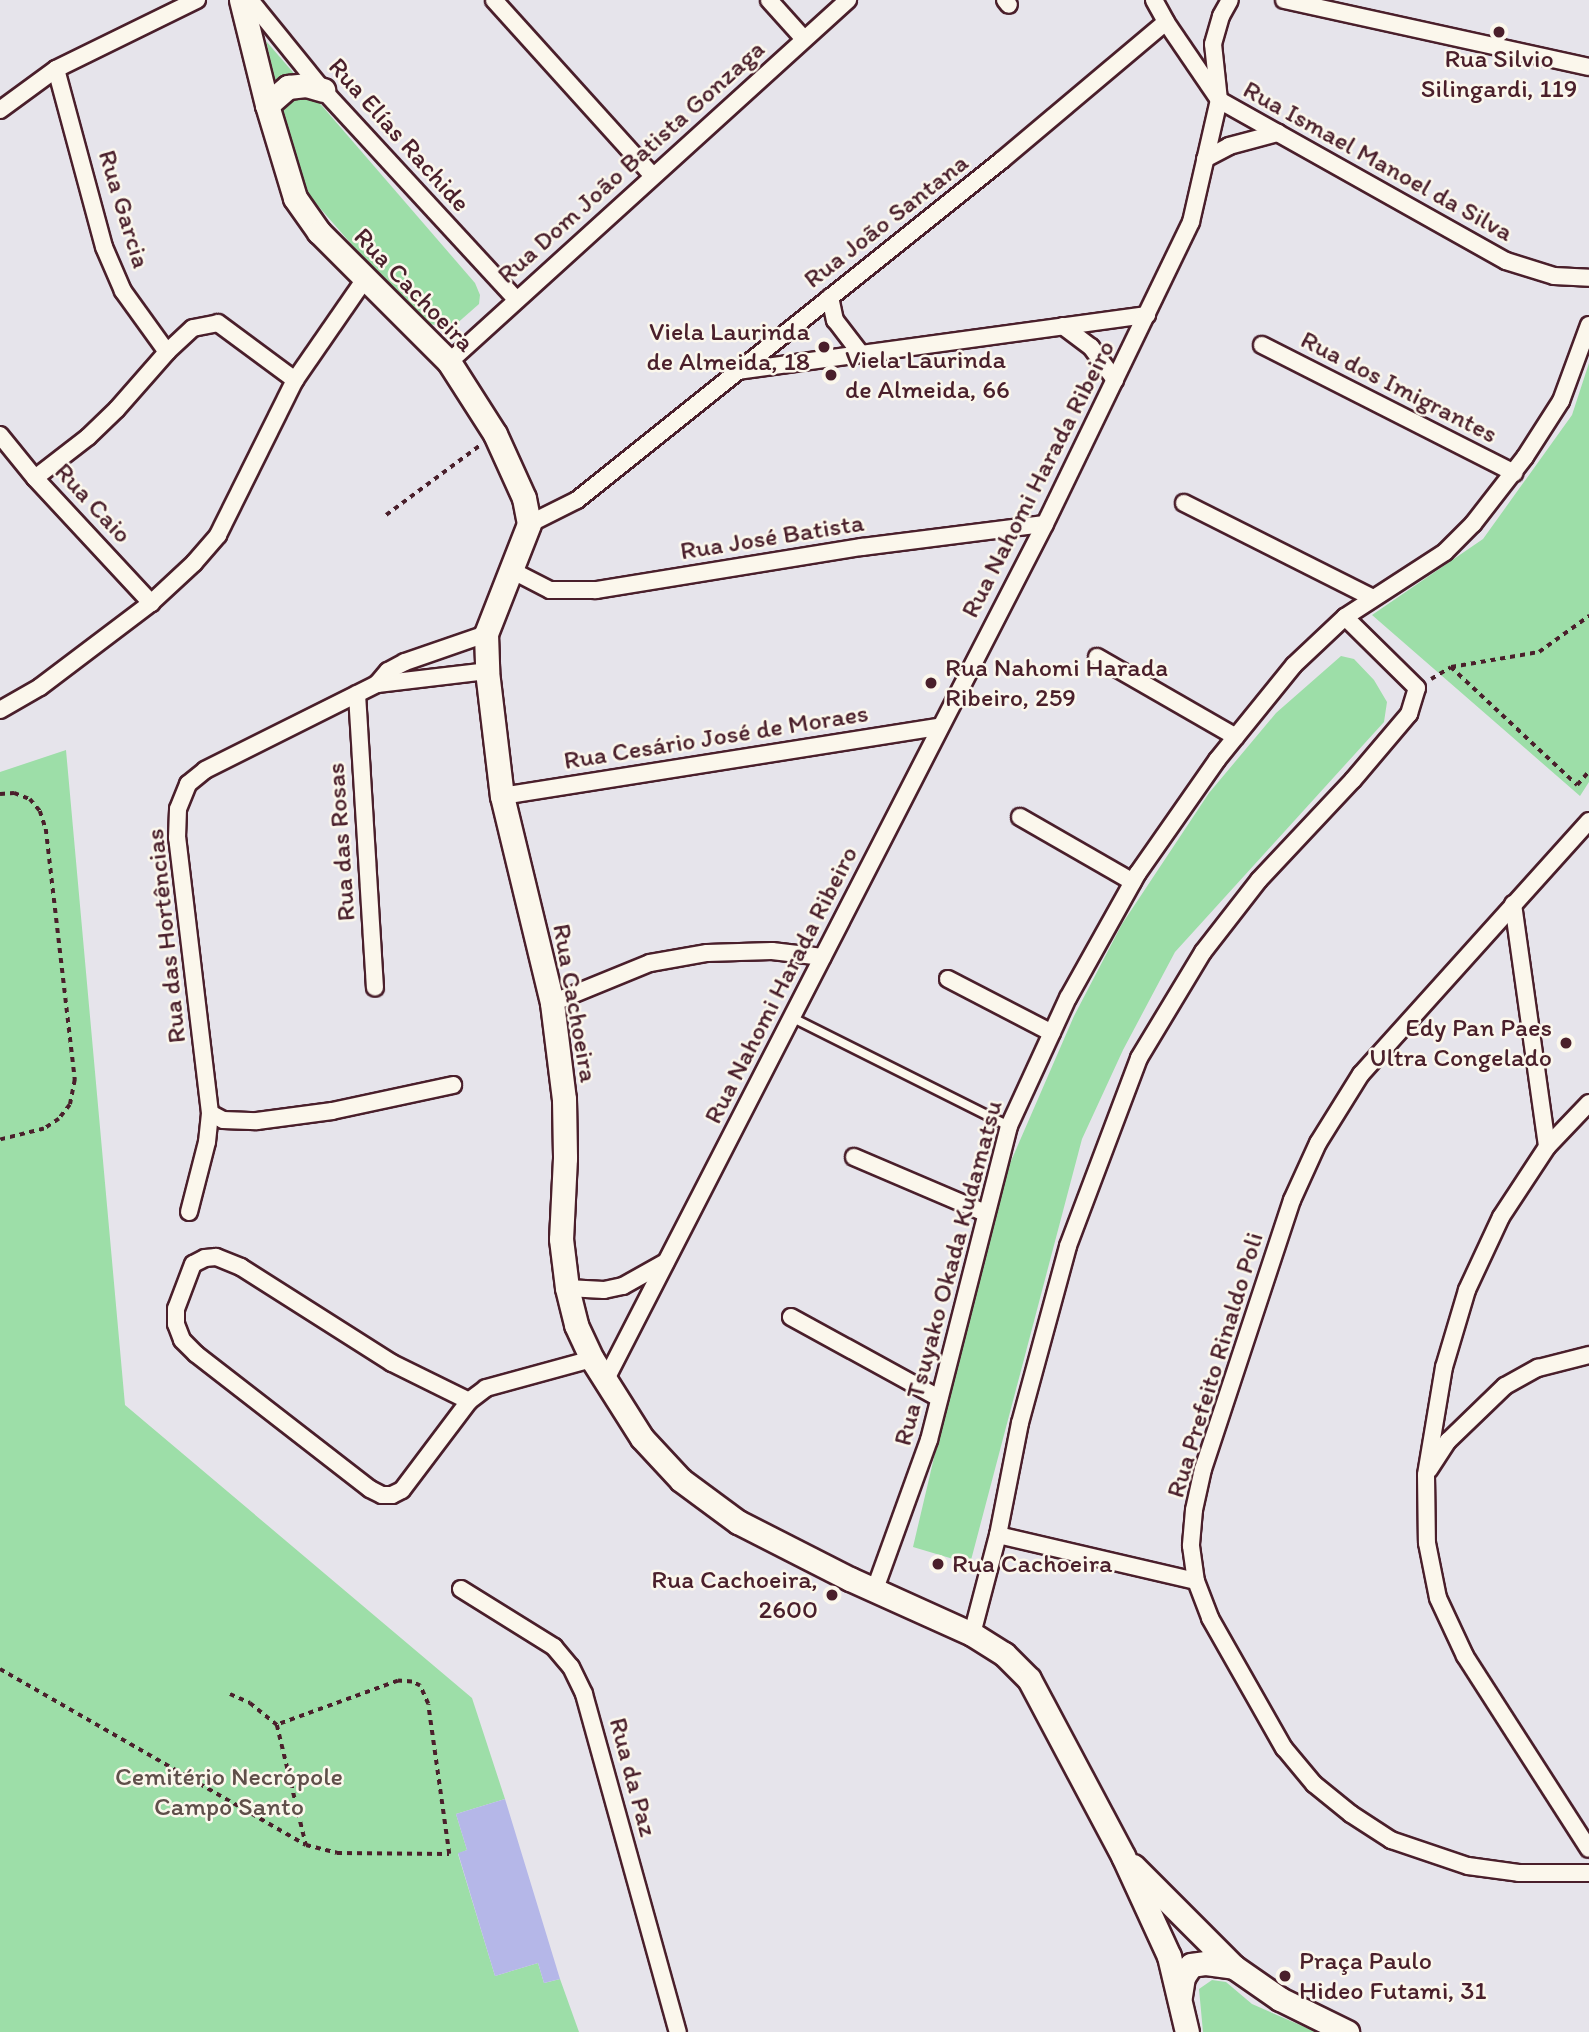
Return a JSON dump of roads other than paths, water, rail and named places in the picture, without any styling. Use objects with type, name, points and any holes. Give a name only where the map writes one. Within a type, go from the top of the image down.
[{"type":"main road","name":"Rua Cachoeira","points":[[241,0],[267,105],[295,198],[319,232],[449,362],[495,434],[524,498],[529,524],[486,634],[487,671],[502,796],[552,1003],[564,1099],[565,1158],[561,1239],[567,1288],[576,1325],[592,1359],[642,1438],[681,1480],[738,1522],[972,1634],[1004,1654],[1029,1679],[1123,1856],[1168,1956],[1187,2032]]},
{"type":"main road","points":[[267,105],[288,87],[306,85],[323,90]]},
{"type":"main road","name":"Rua Cachoeira","points":[[1123,1856],[1234,1967],[1280,1999],[1348,2032]]},
{"type":"main road","points":[[1180,2002],[1184,1977],[1191,1965],[1206,1962],[1234,1967]]},
{"type":"street","points":[[0,110],[57,69],[197,0]]},
{"type":"street","name":"Rua Elías Rachide","points":[[250,0],[323,90],[516,299]]},
{"type":"street","points":[[494,0],[652,175]]},
{"type":"street","points":[[769,0],[804,39]]},
{"type":"street","name":"Rua Dom João Batista Gonzaga","points":[[449,362],[848,0]]},
{"type":"street","name":"Rua Ismael Manoel da Silva","points":[[1154,0],[1219,100],[1506,261],[1554,276],[1589,278]]},
{"type":"street","name":"Rua Nahomi Harada Ribeiro","points":[[606,1381],[793,1018],[938,727],[1045,524],[1191,222],[1219,100],[1213,44],[1221,16],[1230,0]]},
{"type":"street","points":[[1284,0],[1589,67]]},
{"type":"street","name":"Rua João Santana","points":[[529,524],[560,511],[577,500],[1002,160],[1166,22]]},
{"type":"street","name":"Rua Garcia","points":[[57,69],[104,247],[123,291],[167,352]]},
{"type":"street","points":[[1205,159],[1229,146],[1278,133]]},
{"type":"street","points":[[0,710],[40,687],[151,603],[194,563],[218,535],[295,380],[365,279]]},
{"type":"street","points":[[830,297],[835,320],[861,354]]},
{"type":"street","points":[[736,372],[1147,315]]},
{"type":"street","points":[[36,478],[88,437],[193,328],[218,323],[295,380]]},
{"type":"street","name":"Rua Tsuyako Okada Kudamatsu","points":[[875,1589],[929,1440],[1009,1126],[1068,998],[1133,882],[1236,737],[1294,665],[1345,617],[1371,597],[1411,576],[1445,552],[1473,524],[1514,473],[1561,401],[1589,325]]},
{"type":"street","points":[[1063,326],[1091,347],[1115,380]]},
{"type":"street","name":"Rua dos Imigrantes","points":[[1262,345],[1514,473]]},
{"type":"street","name":"Rua Caio","points":[[0,435],[151,603]]},
{"type":"street","points":[[1184,503],[1371,597]]},
{"type":"street","name":"Rua José Batista","points":[[511,570],[550,590],[596,590],[862,547],[1045,524]]},
{"type":"street","points":[[972,1634],[998,1535],[1020,1423],[1068,1246],[1139,1058],[1203,952],[1259,880],[1353,780],[1409,714],[1418,688],[1345,617]]},
{"type":"street","name":"Rua das Hortências","points":[[377,684],[388,671],[405,662],[486,634]]},
{"type":"street","points":[[1097,657],[1236,737]]},
{"type":"street","name":"Rua das Hortências","points":[[189,1212],[207,1142],[209,1113],[177,838],[178,809],[188,784],[205,770],[377,684],[487,671]]},
{"type":"street","name":"Rua das Rosas","points":[[357,694],[375,987]]},
{"type":"street","name":"Rua Cesário José de Moraes","points":[[502,796],[938,727]]},
{"type":"street","points":[[1020,817],[1133,882]]},
{"type":"street","name":"Rua Prefeito Rinaldo Poli","points":[[1589,821],[1361,1074],[1313,1154],[1292,1200],[1203,1469],[1194,1510],[1191,1546],[1196,1581],[1210,1618],[1284,1748],[1314,1784],[1351,1814],[1391,1840],[1468,1866],[1519,1873],[1589,1872]]},
{"type":"street","points":[[1513,904],[1547,1147]]},
{"type":"street","points":[[552,1003],[650,962],[706,953],[772,951],[823,957]]},
{"type":"street","points":[[948,979],[1052,1033]]},
{"type":"street","points":[[209,1113],[223,1120],[257,1121],[332,1111],[453,1085]]},
{"type":"street","points":[[1589,1103],[1547,1147],[1501,1217],[1467,1290],[1444,1367],[1426,1475],[1427,1543],[1438,1598],[1465,1656],[1589,1849]]},
{"type":"street","points":[[854,1157],[985,1213]]},
{"type":"street","points":[[469,1401],[392,1363],[241,1267],[216,1257],[205,1258],[193,1264],[176,1309],[176,1325],[182,1339],[196,1354],[370,1489],[382,1495],[392,1495],[402,1490],[469,1401],[486,1388],[592,1359]]},
{"type":"street","points":[[567,1288],[604,1290],[623,1286],[668,1260]]},
{"type":"street","points":[[791,1317],[939,1398]]},
{"type":"street","points":[[1426,1475],[1448,1441],[1505,1386],[1538,1368],[1589,1355]]},
{"type":"street","points":[[998,1535],[1196,1581]]},
{"type":"street","name":"Rua da Paz","points":[[461,1589],[554,1647],[571,1668],[584,1694],[678,2032]]},
{"type":"lane","points":[[793,1018],[1009,1126]]},
{"type":"place","name":"Rua Silvio Silingardi, 119","points":[[1499,32]]},
{"type":"place","name":"Viela Laurinda de Almeida, 18","points":[[824,347]]},
{"type":"place","name":"Viela Laurinda de Almeida, 66","points":[[831,375]]},
{"type":"place","name":"Rua Nahomi Harada Ribeiro, 259","points":[[931,683]]},
{"type":"place","name":"Edy Pan Paes Ultra Congelado","points":[[1566,1043]]},
{"type":"place","name":"Rua Cachoeira","points":[[938,1564]]},
{"type":"place","name":"Rua Cachoeira, 2600","points":[[832,1595]]},
{"type":"place","name":"Praça Paulo Hideo Futami, 31","points":[[1285,1976]]},
{"type":"park label","name":"Cemitério Necrópole Campo Santo","points":[[229,1792]]}]
